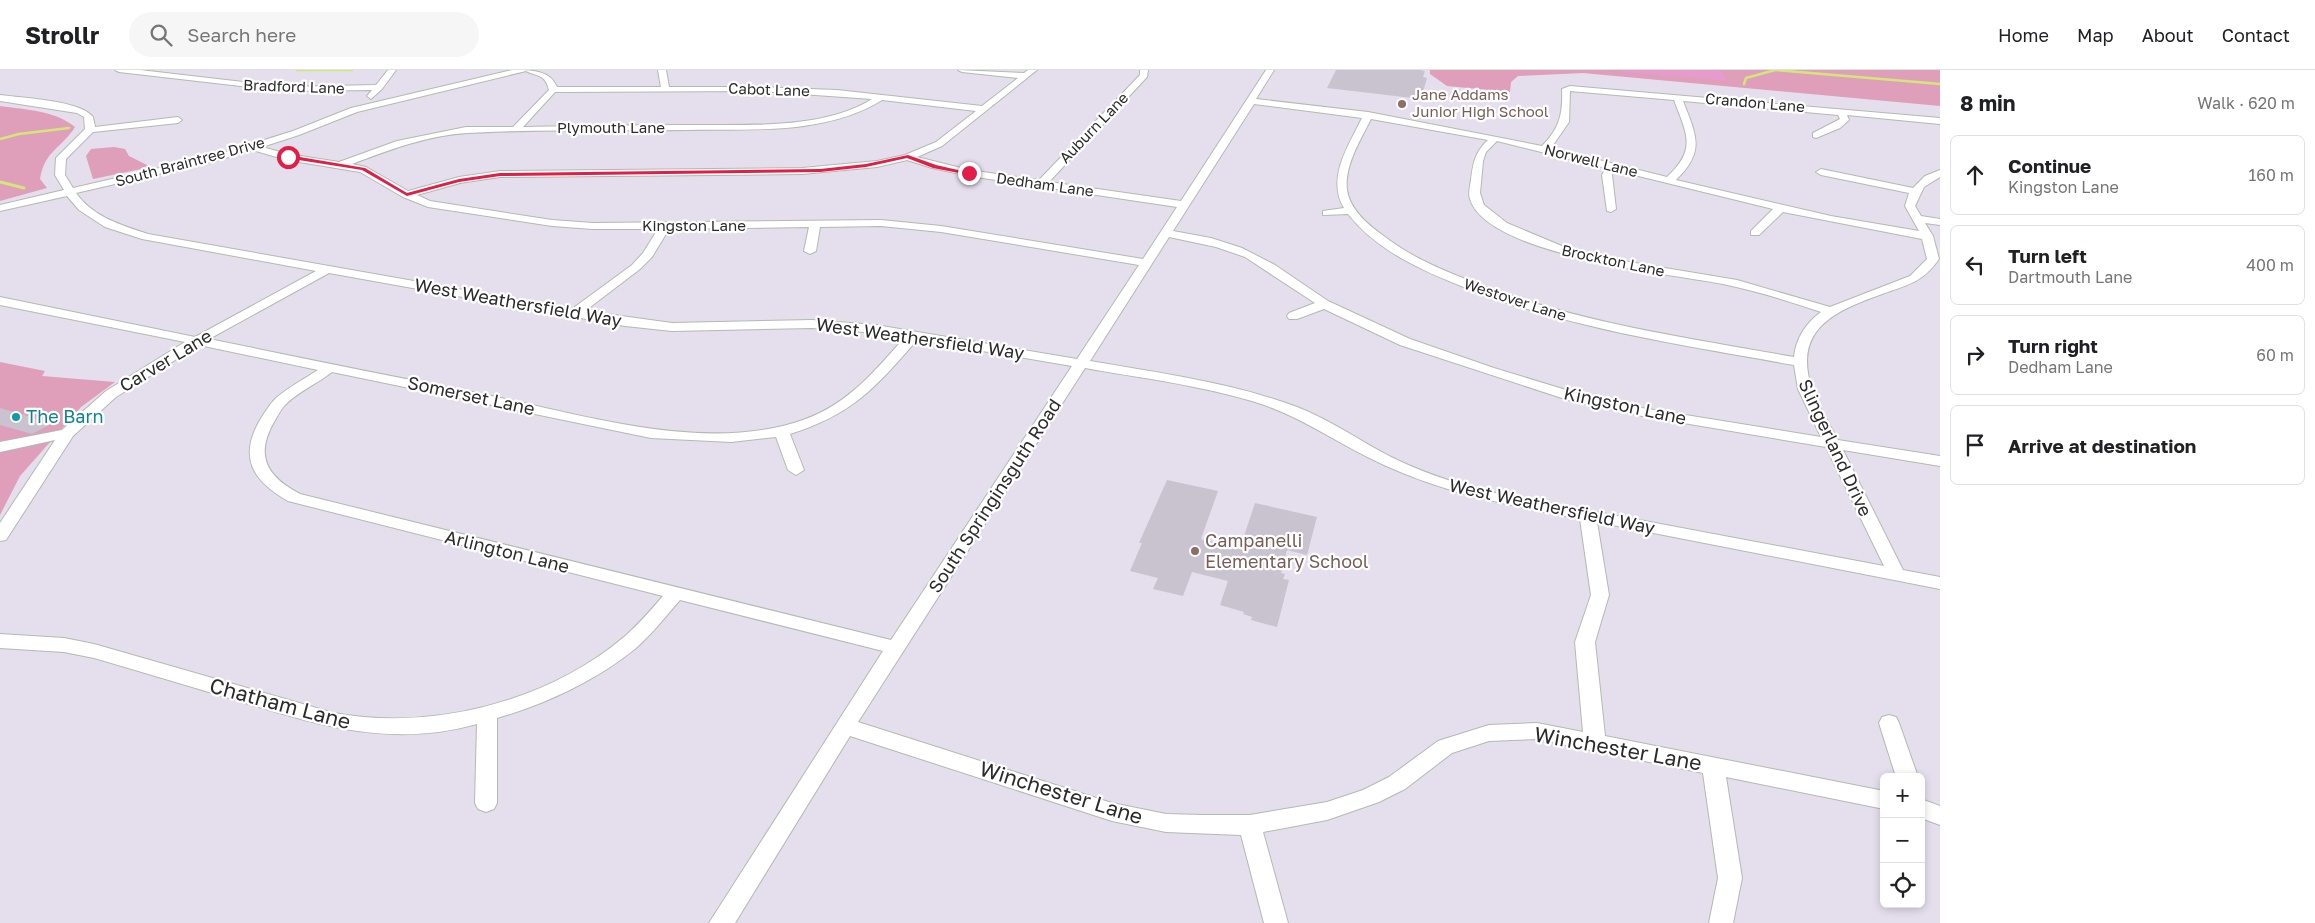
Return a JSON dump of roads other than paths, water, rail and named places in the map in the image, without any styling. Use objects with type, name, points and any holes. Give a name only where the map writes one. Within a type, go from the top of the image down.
[{"type":"street","name":"Bradford Lane","points":[[119,70],[285,89],[379,87]]},
{"type":"street","points":[[354,110],[379,87],[392,70]]},
{"type":"street","name":"South Braintree Drive","points":[[0,208],[184,166],[253,147],[323,123],[354,110],[522,70]]},
{"type":"street","points":[[517,128],[553,90],[550,78],[542,72],[530,70]]},
{"type":"street","points":[[662,70],[665,89]]},
{"type":"street","points":[[962,70],[1025,76]]},
{"type":"street","points":[[407,195],[459,180],[500,174],[820,171],[866,166],[908,157],[939,144],[1032,70]]},
{"type":"street","name":"Auburn Lane","points":[[1040,184],[1144,75],[1144,70]]},
{"type":"street","name":"South Springinsguth Road","points":[[721,923],[846,726],[1270,70]]},
{"type":"street","name":"Crandon Lane","points":[[1546,149],[1561,133],[1565,122],[1566,89],[1570,88],[1677,96],[1940,121]]},
{"type":"street","name":"Cabot Lane","points":[[553,90],[766,89],[882,97],[984,109]]},
{"type":"street","points":[[1669,181],[1686,164],[1692,146],[1689,130],[1677,96]]},
{"type":"street","name":"Plymouth Lane","points":[[341,165],[366,154],[414,139],[466,130],[779,126],[837,117],[864,108],[882,97]]},
{"type":"street","points":[[0,98],[78,111],[90,120],[90,130],[178,120]]},
{"type":"street","name":"Norwell Lane","points":[[1251,101],[1368,115],[1494,138],[1546,149],[1780,209],[1870,228],[1927,236]]},
{"type":"street","points":[[1816,135],[1837,126],[1844,120],[1841,111]]},
{"type":"street","name":"Westover Lane","points":[[1368,115],[1343,176],[1342,189],[1351,211],[1372,232],[1419,265],[1512,302],[1595,325],[1800,362]]},
{"type":"street","name":"West Weathersfield Way","points":[[90,130],[61,158],[60,174],[79,205],[109,225],[138,235],[575,313],[659,326],[828,324],[913,336],[1202,384],[1257,398],[1312,420],[1387,462],[1434,481],[1500,500],[1940,583]]},
{"type":"street","name":"Brockton Lane","points":[[1494,138],[1479,153],[1474,195],[1483,210],[1498,224],[1540,245],[1587,258],[1639,269],[1706,277],[1749,286],[1830,311]]},
{"type":"street","name":"Kingston Lane","points":[[253,147],[288,157],[363,169],[407,195],[444,207],[552,223],[593,226],[881,224],[941,229],[1146,263]]},
{"type":"street","name":"Dedham Lane","points":[[908,157],[948,170],[1184,205]]},
{"type":"street","points":[[1611,209],[1607,175],[1612,167]]},
{"type":"street","points":[[1821,172],[1914,191],[1922,180],[1940,173]]},
{"type":"street","name":"Slingerland Drive","points":[[1897,575],[1804,389],[1800,362],[1802,340],[1808,330],[1830,311],[1843,303],[1918,275],[1937,260],[1920,219],[1910,206],[1914,191]]},
{"type":"street","points":[[1755,233],[1780,209]]},
{"type":"street","points":[[1327,213],[1351,211]]},
{"type":"street","points":[[1920,219],[1940,222]]},
{"type":"street","points":[[810,251],[815,225]]},
{"type":"street","points":[[575,313],[636,267],[648,255],[666,226]]},
{"type":"street","name":"Kingston Lane","points":[[1166,233],[1209,241],[1239,250],[1259,260],[1324,304],[1405,342],[1573,397],[1642,412],[1940,461]]},
{"type":"street","name":"Carver Lane","points":[[0,536],[67,433],[111,394],[197,341],[328,269]]},
{"type":"street","name":"Somerset Lane","points":[[0,301],[658,434],[720,438],[782,432],[821,418],[856,397],[913,336]]},
{"type":"street","points":[[1293,316],[1324,304]]},
{"type":"street","name":"Arlington Lane","points":[[331,367],[279,403],[261,429],[256,446],[258,464],[266,477],[282,492],[323,507],[898,648]]},
{"type":"street","points":[[782,432],[796,470]]},
{"type":"street","points":[[0,448],[67,433]]},
{"type":"street","points":[[1588,516],[1600,595],[1585,642],[1595,743]]},
{"type":"street","name":"Chatham Lane","points":[[0,641],[64,644],[94,651],[312,716],[366,726],[405,727],[438,724],[487,714],[550,690],[592,667],[628,643],[676,593]]},
{"type":"street","points":[[486,802],[487,714]]},
{"type":"street","points":[[1889,723],[1906,773]]},
{"type":"street","name":"Winchester Lane","points":[[846,726],[1112,812],[1166,823],[1250,825],[1310,816],[1371,796],[1397,783],[1445,746],[1489,733],[1537,731],[1880,799]]},
{"type":"street","points":[[1714,766],[1730,878],[1721,923]]},
{"type":"street","points":[[1925,810],[1940,816]]},
{"type":"street","points":[[1250,825],[1276,923]]},
{"type":"waterway","points":[[297,70],[352,70]]},
{"type":"waterway","points":[[1744,84],[1746,78],[1775,70]]},
{"type":"waterway","points":[[1776,70],[1940,84]]},
{"type":"waterway","points":[[0,139],[19,134],[69,128]]},
{"type":"waterway","points":[[0,182],[24,188]]},
{"type":"place","name":"Jane Addams Junior High School","points":[[1402,104]]},
{"type":"place","name":"The Barn","points":[[16,417]]},
{"type":"place","name":"Campanelli Elementary School","points":[[1195,551]]}]
